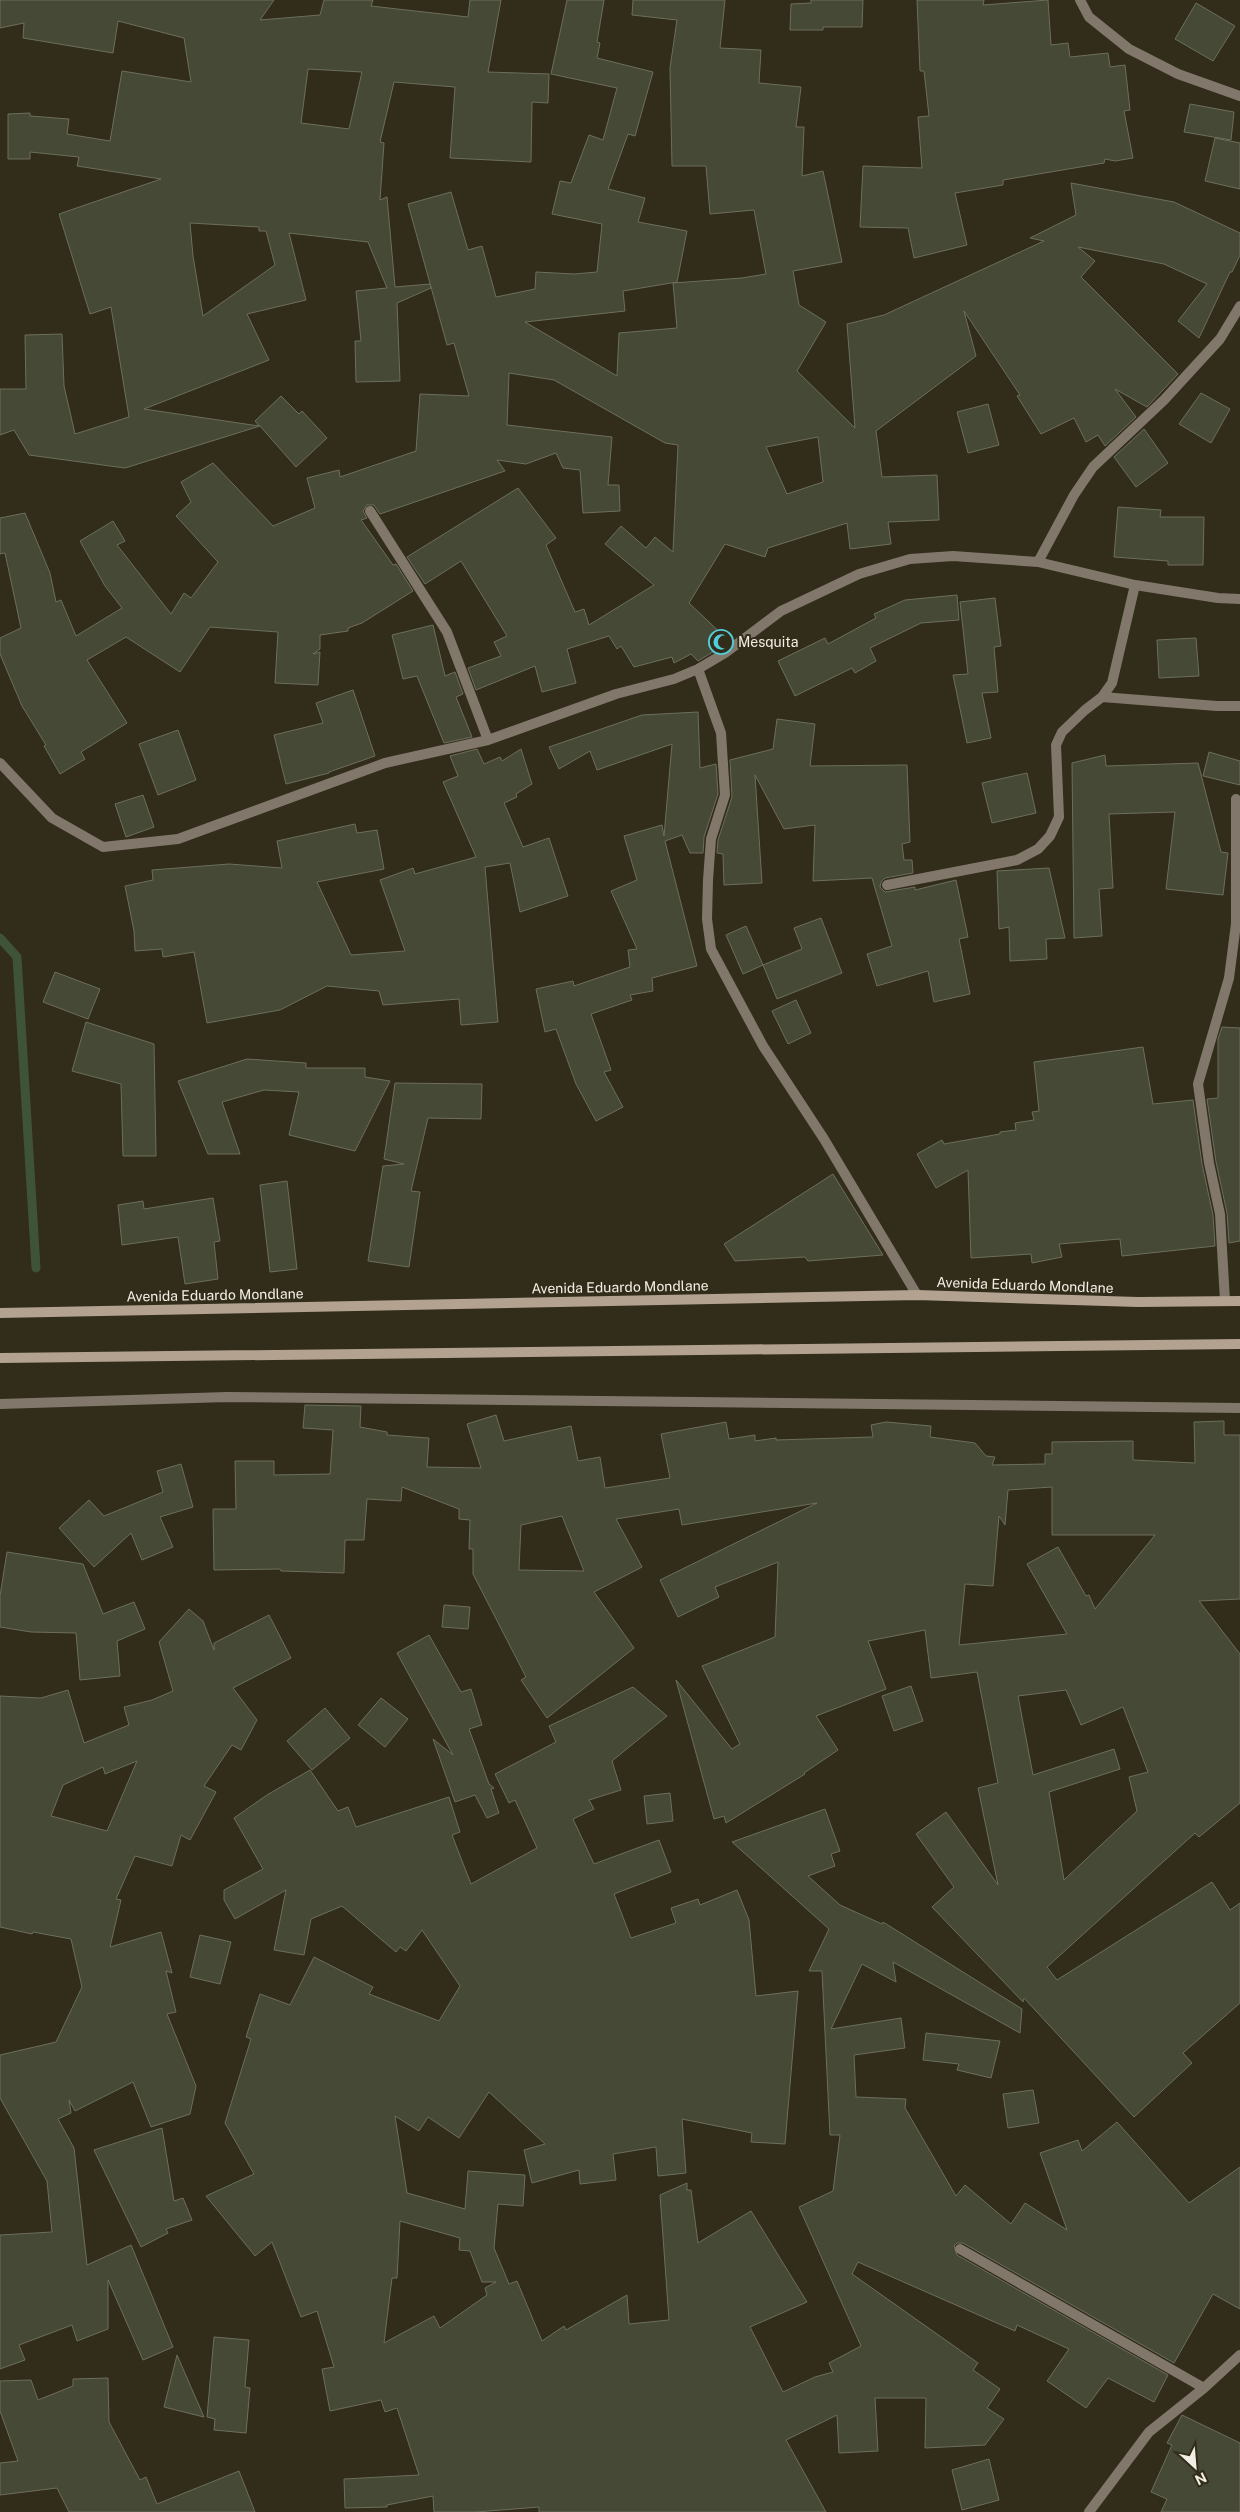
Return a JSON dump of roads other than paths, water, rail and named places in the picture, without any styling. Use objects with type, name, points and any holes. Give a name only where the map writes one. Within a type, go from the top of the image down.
[{"type":"main road","name":"Avenida Eduardo Mondlane","points":[[0,1313],[916,1295],[1138,1302],[1240,1300]]},
{"type":"main road","points":[[0,1358],[1240,1344]]},
{"type":"street","points":[[1080,0],[1089,17],[1129,49],[1178,74],[1240,96]]},
{"type":"street","points":[[1038,562],[1074,495],[1093,467],[1164,400],[1220,339],[1240,306]]},
{"type":"street","points":[[370,511],[447,632],[488,740]]},
{"type":"street","points":[[0,763],[52,818],[103,846],[178,839],[385,763],[488,740],[616,694],[674,679],[698,669],[725,653],[781,611],[859,574],[910,559],[953,556],[1038,562],[1135,585],[1218,598],[1240,599]]},
{"type":"street","points":[[887,885],[1017,860],[1038,848],[1050,836],[1059,818],[1056,745],[1062,732],[1102,697],[1112,683],[1135,585]]},
{"type":"street","points":[[698,669],[721,733],[725,795],[711,839],[706,919],[711,950],[763,1046],[824,1139],[916,1295]]},
{"type":"street","points":[[1102,697],[1240,706]]},
{"type":"street","points":[[1224,1301],[1220,1214],[1209,1163],[1198,1084],[1229,978],[1236,924],[1236,799]]},
{"type":"street","points":[[0,1404],[236,1397],[1240,1408]]},
{"type":"street","points":[[960,2249],[1204,2388]]},
{"type":"street","points":[[1089,2512],[1149,2432],[1204,2388],[1240,2354]]},
{"type":"waterway","points":[[0,938],[17,957],[36,1268]]},
{"type":"place","name":"Mesquita","points":[[721,642]]}]
